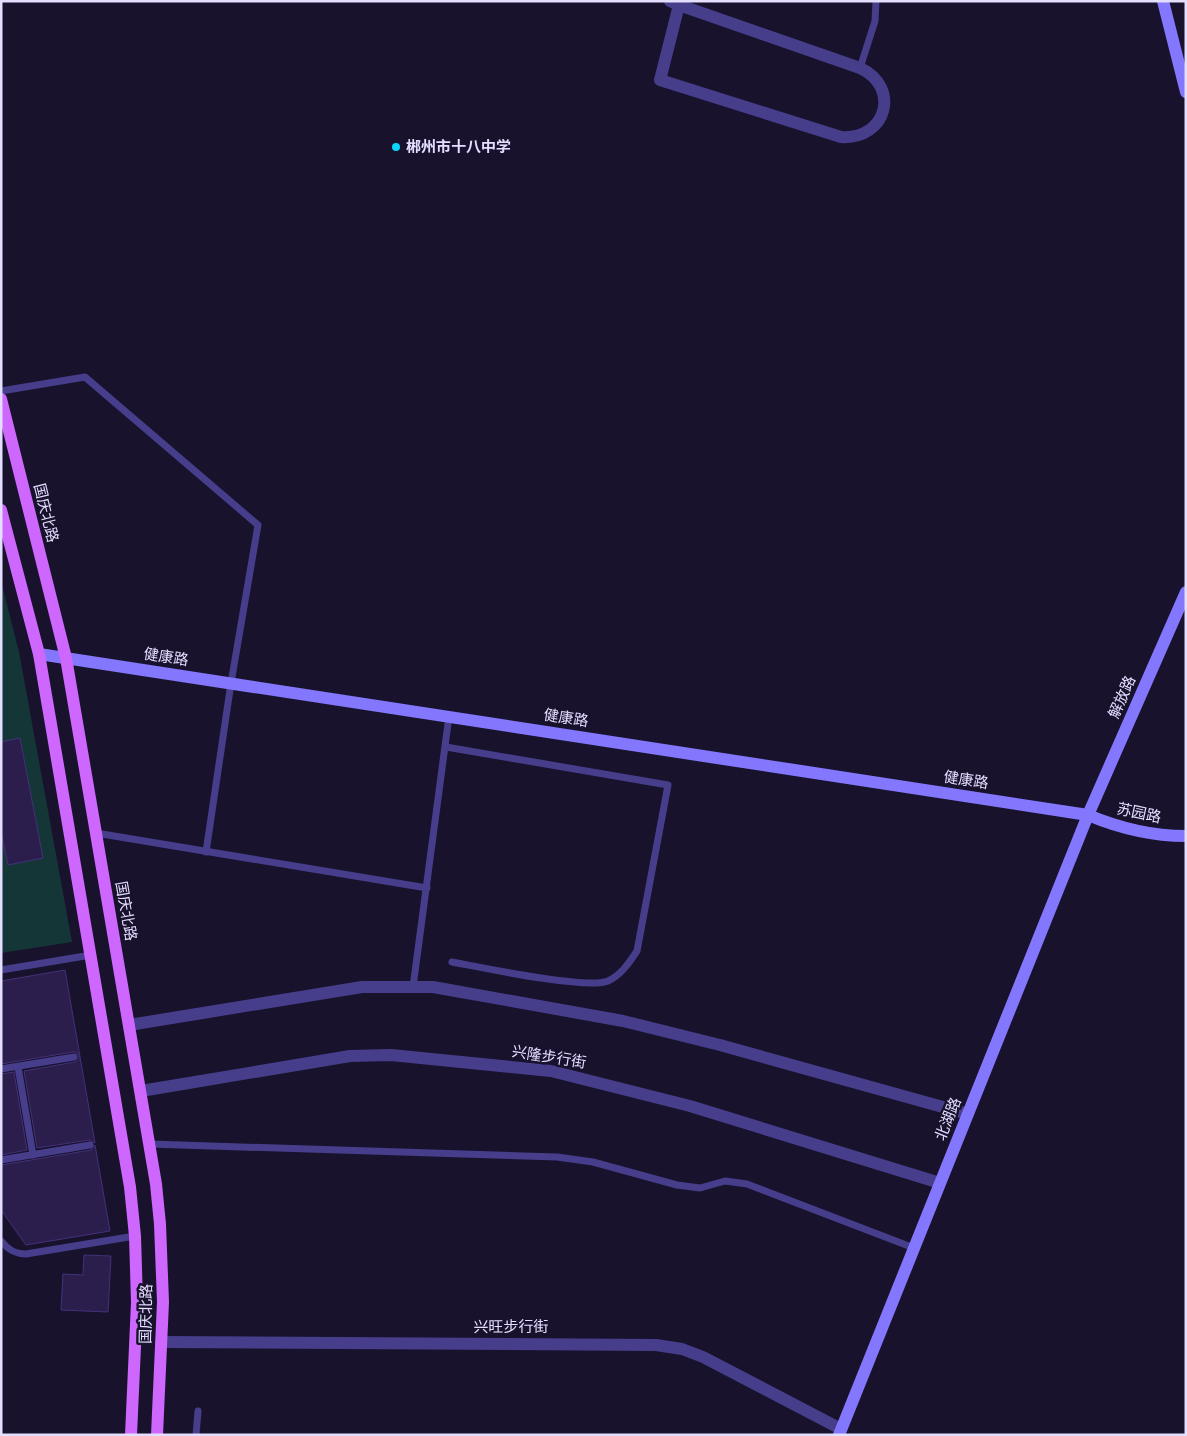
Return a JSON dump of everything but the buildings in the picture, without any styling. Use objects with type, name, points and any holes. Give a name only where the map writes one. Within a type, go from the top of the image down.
[{"type":"main road","name":"国庆北路","points":[[1,400],[66,658],[150,1144],[160,1224],[163,1292],[157,1435]]},
{"type":"main road","name":"国庆北路","points":[[1,510],[39,654],[130,1187],[135,1236],[137,1302],[131,1435]]},
{"type":"street","points":[[1163,1],[1186,92]]},
{"type":"street","points":[[676,2],[860,68],[873,76],[882,88],[884,110],[877,124],[865,134],[841,137],[660,80],[676,2]]},
{"type":"street","name":"解放路","points":[[1088,815],[1186,592]]},
{"type":"street","name":"健康路","points":[[39,654],[1088,815]]},
{"type":"street","name":"苏园路","points":[[1088,815],[1131,830],[1153,834],[1186,836]]},
{"type":"street","name":"北湖路","points":[[840,1432],[1088,815]]},
{"type":"street","points":[[129,1026],[362,988],[433,987],[632,1023],[720,1045],[968,1114]]},
{"type":"street","name":"兴隆步行街","points":[[141,1091],[350,1056],[391,1055],[551,1071],[690,1106],[940,1182]]},
{"type":"street","name":"兴旺步行街","points":[[161,1342],[656,1345],[682,1348],[703,1357],[840,1432]]},
{"type":"lane","points":[[860,68],[875,21],[876,1]]},
{"type":"lane","points":[[1,391],[85,377],[258,526],[231,683],[206,852]]},
{"type":"lane","points":[[414,987],[449,716]]},
{"type":"lane","points":[[446,747],[668,784],[637,951],[624,970],[606,981],[578,983],[452,962]]},
{"type":"lane","points":[[96,833],[427,888]]},
{"type":"lane","points":[[1,970],[91,955]]},
{"type":"lane","points":[[1,1069],[74,1057]]},
{"type":"lane","points":[[18,1067],[33,1155]]},
{"type":"lane","points":[[150,1144],[557,1157],[594,1162],[676,1185],[700,1188],[725,1181],[747,1184],[914,1248]]},
{"type":"lane","points":[[1,1160],[90,1145]]},
{"type":"lane","points":[[1,1241],[13,1252],[26,1254],[135,1236]]},
{"type":"lane","points":[[196,1435],[198,1411]]},
{"type":"green space","points":[[1,581],[19,652],[72,942],[1,953]]},
{"type":"place","name":"郴州市十八中学","points":[[396,147]]}]
